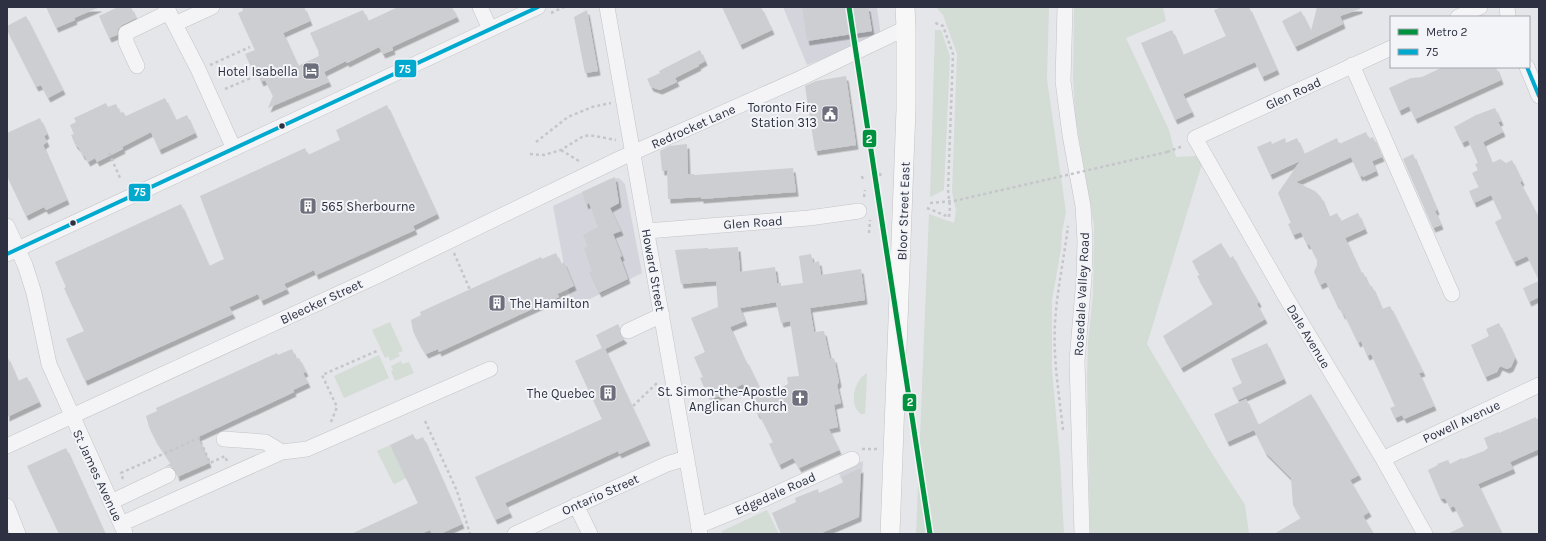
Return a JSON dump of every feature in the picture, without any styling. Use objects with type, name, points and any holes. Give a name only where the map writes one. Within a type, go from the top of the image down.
[{"type":"main road","name":"Bloor Street East","points":[[890,534],[906,109],[905,7]]},
{"type":"street","points":[[137,66],[126,42],[126,33],[170,14],[212,7]]},
{"type":"street","points":[[480,7],[490,29]]},
{"type":"street","points":[[12,252],[538,7]]},
{"type":"street","name":"Howard Street","points":[[607,7],[699,530]]},
{"type":"street","name":"Rosedale Valley Road","points":[[1065,7],[1063,82],[1070,135],[1083,206],[1085,240],[1078,361],[1082,534]]},
{"type":"street","points":[[1460,16],[1480,7]]},
{"type":"street","points":[[170,14],[198,69],[234,149]]},
{"type":"street","name":"Redrocket Lane","points":[[633,152],[801,78],[906,28]]},
{"type":"street","name":"Glen Road","points":[[1195,138],[1390,48]]},
{"type":"street","points":[[1352,65],[1452,294]]},
{"type":"street","points":[[1527,68],[1539,96]]},
{"type":"street","name":"Dale Avenue","points":[[1195,138],[1284,294],[1383,459],[1425,534]]},
{"type":"street","name":"Bleecker Street","points":[[7,446],[376,276],[633,152]]},
{"type":"street","name":"Glen Road","points":[[647,231],[809,218],[859,211]]},
{"type":"street","name":"St James Avenue","points":[[7,226],[12,252],[25,265],[34,293],[49,364],[123,529]]},
{"type":"street","points":[[628,331],[662,315]]},
{"type":"street","points":[[123,529],[282,452],[307,449],[490,369]]},
{"type":"street","name":"Powell Avenue","points":[[1383,459],[1539,385]]},
{"type":"street","points":[[224,439],[265,442],[282,452]]},
{"type":"street","name":"Ontario Street","points":[[515,534],[667,464],[687,458]]},
{"type":"street","name":"Edgedale Road","points":[[699,530],[852,459]]},
{"type":"street","points":[[111,502],[168,475]]},
{"type":"street","points":[[576,505],[590,534]]},
{"type":"street","points":[[7,506],[18,534]]},
{"type":"path","points":[[927,208],[949,217],[950,207],[948,190],[953,54],[943,26],[933,22]]},
{"type":"path","points":[[214,63],[250,47]]},
{"type":"path","points":[[225,89],[258,75]]},
{"type":"path","points":[[536,142],[568,117],[592,107],[611,103]]},
{"type":"path","points":[[530,154],[544,155],[560,150],[589,135],[616,140]]},
{"type":"path","points":[[560,150],[579,161]]},
{"type":"path","points":[[930,203],[954,201],[1167,152]]},
{"type":"path","points":[[109,153],[121,180]]},
{"type":"path","points":[[1064,171],[1065,178]]},
{"type":"path","points":[[880,173],[881,178]]},
{"type":"path","points":[[862,176],[862,181]]},
{"type":"path","points":[[1063,435],[1057,383],[1055,324],[1060,275],[1069,224]]},
{"type":"path","points":[[453,251],[470,290]]},
{"type":"path","points":[[323,442],[337,407],[322,375],[379,350]]},
{"type":"path","points":[[633,406],[663,377]]},
{"type":"path","points":[[425,421],[457,491],[470,534]]},
{"type":"shaded area","points":[[783,7],[877,7],[881,37],[807,65]]},
{"type":"shaded area","points":[[936,7],[1049,7],[1047,79],[1066,212],[1052,300],[1052,369],[1060,459],[1064,534],[916,534],[929,214],[954,223],[956,210],[952,192],[957,54],[943,15]]},
{"type":"shaded area","points":[[1074,7],[1163,7],[1166,21],[1126,38],[1169,130],[1176,157],[1196,156],[1202,164],[1147,344],[1213,455],[1245,505],[1249,534],[1090,534],[1087,377],[1088,342],[1093,294],[1094,226],[1075,115],[1073,78]]},
{"type":"shaded area","points":[[935,30],[941,30],[950,56],[944,190],[930,197]]},
{"type":"shaded area","points":[[619,178],[625,184],[642,273],[572,308],[553,206],[610,179]]},
{"type":"shaded area","points":[[390,322],[403,351],[398,353],[400,356],[390,361],[388,356],[385,358],[372,330]]},
{"type":"shaded area","points":[[379,355],[389,378],[344,398],[334,376]]},
{"type":"shaded area","points":[[401,361],[402,364],[409,362],[414,373],[395,381],[391,371],[393,370],[391,366]]},
{"type":"shaded area","points":[[867,373],[865,414],[861,414],[855,405],[854,393],[862,376]]},
{"type":"shaded area","points":[[390,445],[406,478],[395,484],[393,483],[377,451]]},
{"type":"shaded area","points":[[863,461],[860,519],[838,472]]},
{"type":"shaded area","points":[[767,510],[779,534],[722,534],[722,531]]},
{"type":"building","points":[[46,7],[100,7],[74,18],[75,20],[56,28]]},
{"type":"building","points":[[118,7],[131,7],[136,18],[122,25],[118,29],[117,35],[109,38],[99,16]]},
{"type":"building","points":[[242,7],[304,7],[310,21],[283,33],[298,66],[319,56],[319,52],[310,33],[363,10],[368,21],[398,7],[452,7],[457,17],[392,47],[393,50],[383,54],[379,47],[347,63],[346,61],[324,72],[329,82],[268,108],[273,96],[265,80],[261,82],[257,72],[254,73],[245,54],[255,50],[238,13],[243,11]]},
{"type":"building","points":[[722,7],[761,7],[772,30],[740,45]]},
{"type":"building","points":[[802,7],[868,7],[872,31],[807,41]]},
{"type":"building","points":[[1222,7],[1249,7],[1277,70],[1262,77],[1255,62],[1183,94],[1192,112],[1175,120],[1141,43],[1172,30],[1183,55],[1226,36],[1214,10]]},
{"type":"building","points":[[1317,7],[1360,7],[1360,9],[1340,16],[1343,24],[1295,47],[1282,21],[1301,11],[1311,31]]},
{"type":"building","points":[[587,10],[598,71],[585,73],[574,17]]},
{"type":"building","points":[[26,16],[63,90],[48,98],[41,85],[36,87],[7,30],[7,26]]},
{"type":"building","points":[[700,50],[705,61],[698,65],[699,66],[675,78],[677,82],[660,90],[651,87],[647,79],[660,73],[659,71]]},
{"type":"building","points":[[1441,68],[1496,68],[1501,80],[1415,119],[1409,106],[1399,111],[1389,88],[1411,78],[1422,77]]},
{"type":"building","name":"Toronto Fire Station 313","points":[[846,76],[856,145],[815,151],[805,86],[816,81]]},
{"type":"building","points":[[165,98],[176,120],[187,115],[195,133],[159,150],[151,132],[122,147],[123,149],[97,162],[95,158],[88,162],[75,144],[71,135],[74,134],[70,125],[76,122],[74,118],[106,103],[108,107],[116,104],[120,113],[123,112],[126,116]]},
{"type":"building","points":[[387,105],[437,214],[413,226],[415,230],[316,275],[314,270],[284,284],[287,289],[261,301],[258,294],[229,307],[233,314],[85,381],[66,339],[84,331],[64,288],[66,287],[55,262],[181,204],[209,266],[224,259],[200,196],[305,148],[308,155],[340,140],[336,130]]},
{"type":"building","points":[[1495,108],[1501,121],[1498,122],[1503,132],[1483,142],[1492,163],[1500,159],[1506,163],[1512,160],[1522,181],[1520,182],[1539,218],[1539,280],[1527,256],[1514,262],[1495,222],[1502,218],[1491,195],[1474,203],[1469,191],[1479,187],[1472,173],[1478,170],[1475,164],[1478,163],[1468,140],[1462,143],[1454,127],[1476,115]]},
{"type":"building","points":[[40,118],[47,134],[44,136],[47,142],[43,145],[67,200],[46,210],[44,207],[26,216],[7,176],[7,133]]},
{"type":"building","points":[[1366,132],[1369,139],[1373,137],[1382,157],[1372,161],[1376,171],[1360,177],[1351,157],[1296,182],[1315,191],[1321,197],[1329,217],[1337,213],[1341,221],[1358,213],[1365,229],[1345,238],[1361,273],[1363,272],[1367,282],[1368,281],[1371,287],[1372,286],[1382,309],[1390,306],[1423,372],[1419,373],[1434,406],[1404,419],[1402,415],[1395,418],[1390,408],[1395,406],[1371,354],[1367,356],[1361,341],[1358,343],[1326,282],[1320,285],[1314,272],[1317,265],[1317,260],[1309,244],[1307,245],[1301,232],[1293,235],[1288,224],[1291,223],[1278,193],[1300,161],[1270,175],[1257,147],[1271,141],[1272,144],[1285,138],[1286,143],[1297,138],[1304,154],[1337,138],[1339,144]]},
{"type":"building","points":[[687,144],[688,174],[694,175],[793,168],[796,192],[701,199],[701,197],[668,199],[667,170],[662,171],[660,151],[669,146]]},
{"type":"building","points":[[1413,154],[1437,210],[1435,211],[1441,225],[1433,228],[1403,159]]},
{"type":"building","points":[[615,177],[619,203],[610,208],[621,231],[613,234],[622,256],[620,257],[628,279],[599,293],[589,272],[592,271],[584,248],[588,246],[583,235],[598,227],[589,203],[586,205],[582,192]]},
{"type":"building","points":[[1221,243],[1230,258],[1233,256],[1259,302],[1257,304],[1265,319],[1181,368],[1163,336],[1213,304],[1197,276],[1200,275],[1192,261]]},
{"type":"building","points":[[738,247],[740,272],[775,267],[777,283],[781,283],[781,286],[803,283],[799,256],[811,254],[813,263],[819,261],[821,275],[861,269],[865,300],[810,308],[814,332],[824,331],[830,359],[834,358],[839,382],[837,385],[841,403],[834,405],[838,427],[829,429],[839,450],[799,468],[793,458],[779,465],[769,444],[773,442],[743,384],[710,400],[700,378],[703,377],[694,357],[705,352],[691,318],[718,307],[716,281],[681,284],[675,250]],"holes":[[[776,302],[781,323],[790,321],[799,376],[787,377],[788,384],[764,397],[746,360],[745,361],[730,327],[745,321],[740,308]]]},
{"type":"building","name":"The Hamilton","points":[[556,253],[561,264],[564,262],[574,286],[557,294],[559,297],[439,352],[438,349],[426,354],[413,331],[411,320],[421,315],[420,312],[541,257],[542,259]]},
{"type":"building","points":[[1539,281],[1539,297],[1529,302],[1523,288]]},
{"type":"building","points":[[1499,323],[1515,358],[1511,367],[1507,369],[1500,366],[1497,372],[1485,377],[1471,345],[1489,336],[1486,329]]},
{"type":"building","name":"The Quebec","points":[[618,324],[620,334],[625,339],[605,349],[648,441],[619,454],[618,451],[505,503],[510,513],[495,520],[475,477],[602,419],[575,361],[602,348],[596,335]]},
{"type":"building","points":[[1267,343],[1284,379],[1238,400],[1232,388],[1242,383],[1231,359]]},
{"type":"building","points":[[292,349],[296,359],[299,358],[306,372],[303,373],[308,383],[293,390],[294,392],[198,437],[209,463],[177,477],[173,468],[169,466],[165,467],[171,463],[155,439],[149,427],[146,416],[157,411],[156,408],[277,353],[278,355]]},
{"type":"building","points":[[7,356],[18,381],[27,377],[39,402],[7,417]]},
{"type":"building","points":[[1311,394],[1359,475],[1350,480],[1369,512],[1363,516],[1374,534],[1274,534],[1301,518],[1293,505],[1291,478],[1265,452],[1254,430],[1227,442],[1214,414],[1246,399],[1258,425]]},
{"type":"building","points":[[1536,417],[1536,419],[1539,418],[1539,449],[1510,462],[1513,469],[1478,484],[1502,534],[1447,534],[1464,526],[1454,506],[1450,508],[1445,498],[1442,499],[1439,496],[1428,470],[1438,465],[1437,464],[1448,460],[1450,464],[1462,458],[1463,459],[1484,451],[1488,448],[1484,438]]},
{"type":"building","points":[[413,434],[416,440],[423,437],[462,524],[440,534],[432,534],[430,530],[420,534],[351,534],[418,503],[390,445]]},
{"type":"building","points":[[66,448],[105,534],[59,534],[27,466]]},
{"type":"building","points":[[861,468],[859,517],[819,534],[781,534],[772,513],[796,502],[795,498],[818,489],[819,493],[844,482],[841,477]]},
{"type":"metro line","name":"2","points":[[849,7],[930,534]]},
{"type":"transit line","name":"75","points":[[7,254],[538,7]]},
{"type":"transit line","name":"75","points":[[1527,68],[1539,96]]},
{"type":"place","name":"Hotel Isabella","points":[[311,71]]},
{"type":"place","name":"Toronto Fire Station 313","points":[[830,114]]},
{"type":"place","name":"565 Sherbourne","points":[[308,206]]},
{"type":"place","name":"The Hamilton","points":[[497,303]]},
{"type":"place","name":"The Quebec","points":[[608,393]]},
{"type":"place","name":"St. Simon-the-Apostle Anglican Church","points":[[800,398]]}]
